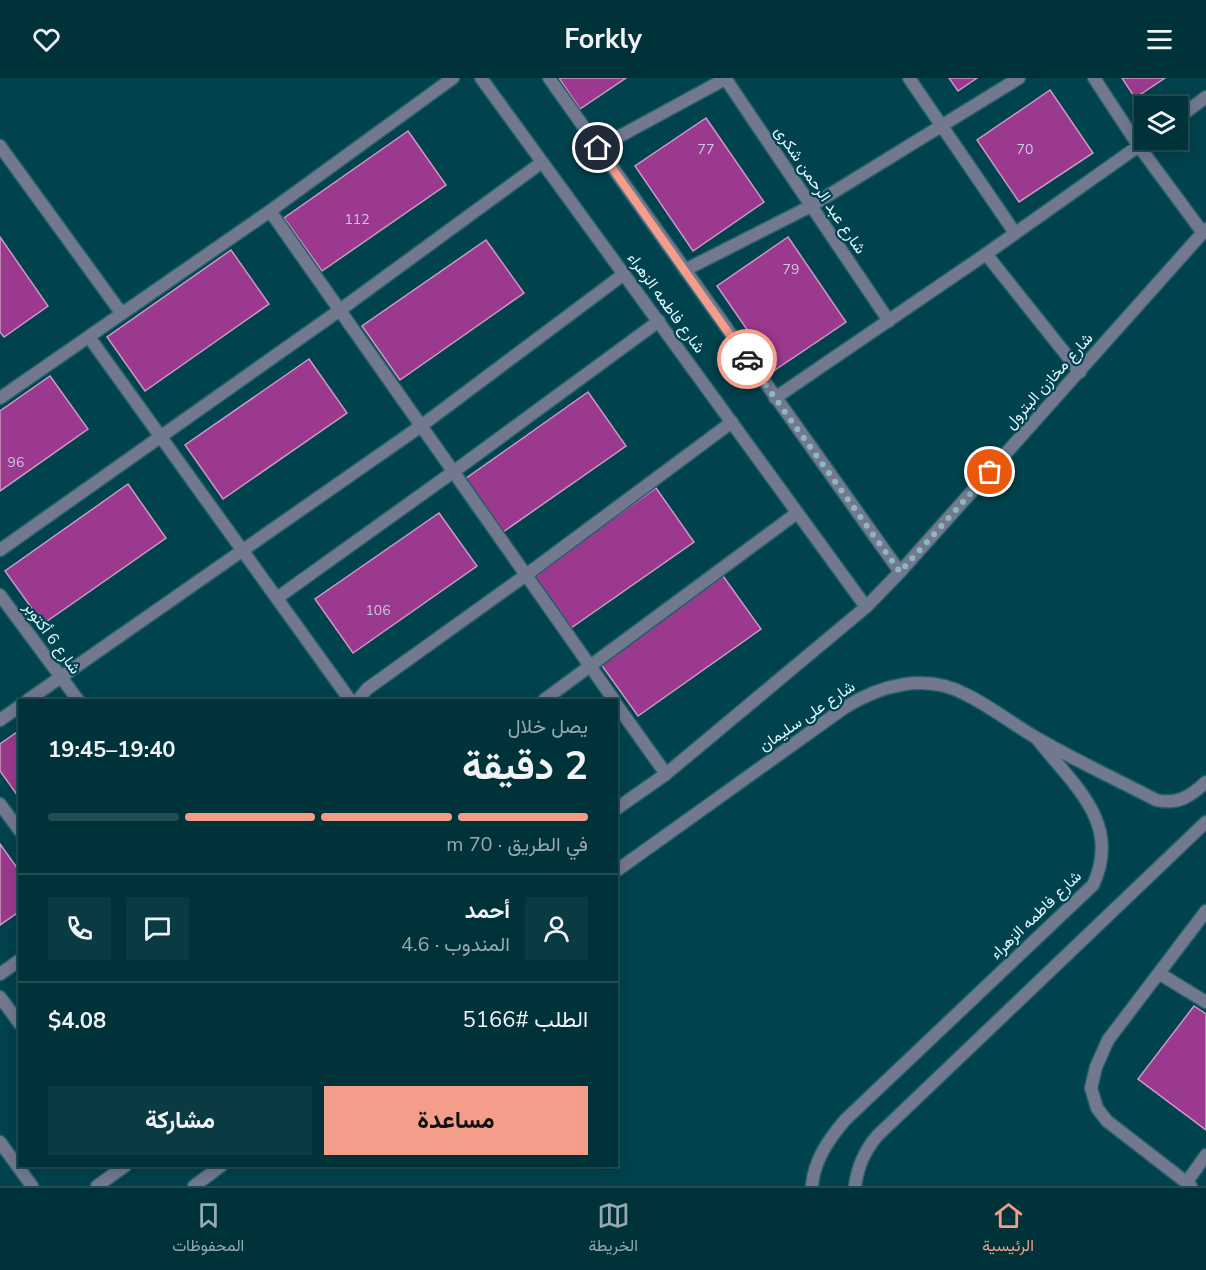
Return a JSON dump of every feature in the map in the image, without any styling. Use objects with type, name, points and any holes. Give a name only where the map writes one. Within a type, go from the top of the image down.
[{"type":"street","points":[[0,398],[270,212],[453,78]]},
{"type":"street","name":"شارع فاطمه الزهراء","points":[[481,78],[866,607]]},
{"type":"street","name":"شارع فاطمه الزهراء","points":[[549,78],[900,572]]},
{"type":"street","points":[[598,148],[725,78]]},
{"type":"street","name":"شارع عبد الرحمن شكرى","points":[[725,78],[889,321]]},
{"type":"street","points":[[909,78],[1015,233]]},
{"type":"street","points":[[685,270],[811,206],[1019,78]]},
{"type":"street","points":[[1094,78],[1134,130]]},
{"type":"street","points":[[1188,110],[1206,97]]},
{"type":"street","points":[[0,146],[122,314]]},
{"type":"street","points":[[775,398],[986,254],[1134,148]]},
{"type":"street","points":[[1148,150],[1204,231]]},
{"type":"street","points":[[0,550],[340,310],[542,163]]},
{"type":"street","points":[[270,212],[613,699]]},
{"type":"street","name":"شارع مخازن البترول","points":[[618,808],[666,774],[866,607],[1080,372],[1204,231]]},
{"type":"street","points":[[986,254],[1080,372]]},
{"type":"street","points":[[29,699],[421,426],[624,274]]},
{"type":"street","points":[[277,598],[658,321]]},
{"type":"street","points":[[89,337],[349,699]]},
{"type":"street","points":[[359,699],[367,689],[526,575],[732,422]]},
{"type":"street","points":[[545,699],[591,668],[797,513]]},
{"type":"street","name":"شارع 6 أكتوبر","points":[[0,595],[77,699]]},
{"type":"street","name":"شارع على سليمان","points":[[618,870],[844,708],[865,694],[889,686],[914,683],[938,685],[962,692],[1035,737]]},
{"type":"street","points":[[618,706],[666,774]]},
{"type":"street","points":[[0,720],[18,707]]},
{"type":"street","points":[[1035,737],[1156,800],[1165,802],[1182,800],[1191,796],[1206,782]]},
{"type":"street","name":"شارع فاطمه الزهراء","points":[[812,1186],[819,1158],[830,1137],[845,1120],[1093,885],[1100,871],[1103,841],[1095,813],[1035,737]]},
{"type":"street","points":[[0,804],[18,828]]},
{"type":"street","points":[[855,1186],[862,1159],[877,1136],[1206,822]]},
{"type":"street","points":[[1206,911],[1108,1040],[1096,1067],[1092,1088],[1097,1108],[1107,1121],[1188,1184],[1206,1155]]},
{"type":"street","points":[[0,974],[18,961]]},
{"type":"street","points":[[1160,974],[1206,1002]]},
{"type":"street","points":[[0,998],[18,1021]]},
{"type":"street","points":[[0,1142],[18,1167]]},
{"type":"street","points":[[18,1167],[32,1186]]},
{"type":"street","points":[[97,1186],[124,1167]]},
{"type":"street","points":[[194,1186],[220,1167]]},
{"type":"building","points":[[559,78],[626,78],[580,109]]},
{"type":"building","points":[[949,78],[977,78],[958,91]]},
{"type":"building","points":[[1122,78],[1165,78],[1138,96],[1134,96]]},
{"type":"building","points":[[1050,90],[1093,153],[1019,202],[977,140]]},
{"type":"building","points":[[706,118],[764,202],[693,251],[635,166]]},
{"type":"building","points":[[408,131],[446,185],[322,271],[284,218]]},
{"type":"building","points":[[0,237],[48,306],[4,337],[0,332]]},
{"type":"building","points":[[788,237],[846,322],[775,370],[717,286]]},
{"type":"building","points":[[486,240],[524,293],[400,380],[362,326]]},
{"type":"building","points":[[231,250],[269,304],[145,391],[107,337]]},
{"type":"building","points":[[309,359],[347,413],[223,499],[185,445]]},
{"type":"building","points":[[50,376],[88,429],[0,491],[0,411]]},
{"type":"building","points":[[588,392],[626,446],[503,532],[465,479]]},
{"type":"building","points":[[128,484],[166,538],[43,624],[5,571]]},
{"type":"building","points":[[656,488],[694,542],[571,628],[533,575]]},
{"type":"building","points":[[439,513],[477,566],[353,653],[315,599]]},
{"type":"building","points":[[723,576],[761,629],[638,716],[600,663]]},
{"type":"building","points":[[18,731],[18,796],[0,771],[0,744]]},
{"type":"building","points":[[0,844],[18,869],[18,912],[0,925]]},
{"type":"building","points":[[1194,1006],[1206,1014],[1206,1130],[1138,1079]]},
{"type":"way so far","points":[[747,359],[900,572],[990,472]]},
{"type":"route","points":[[598,148],[747,359]]}]
